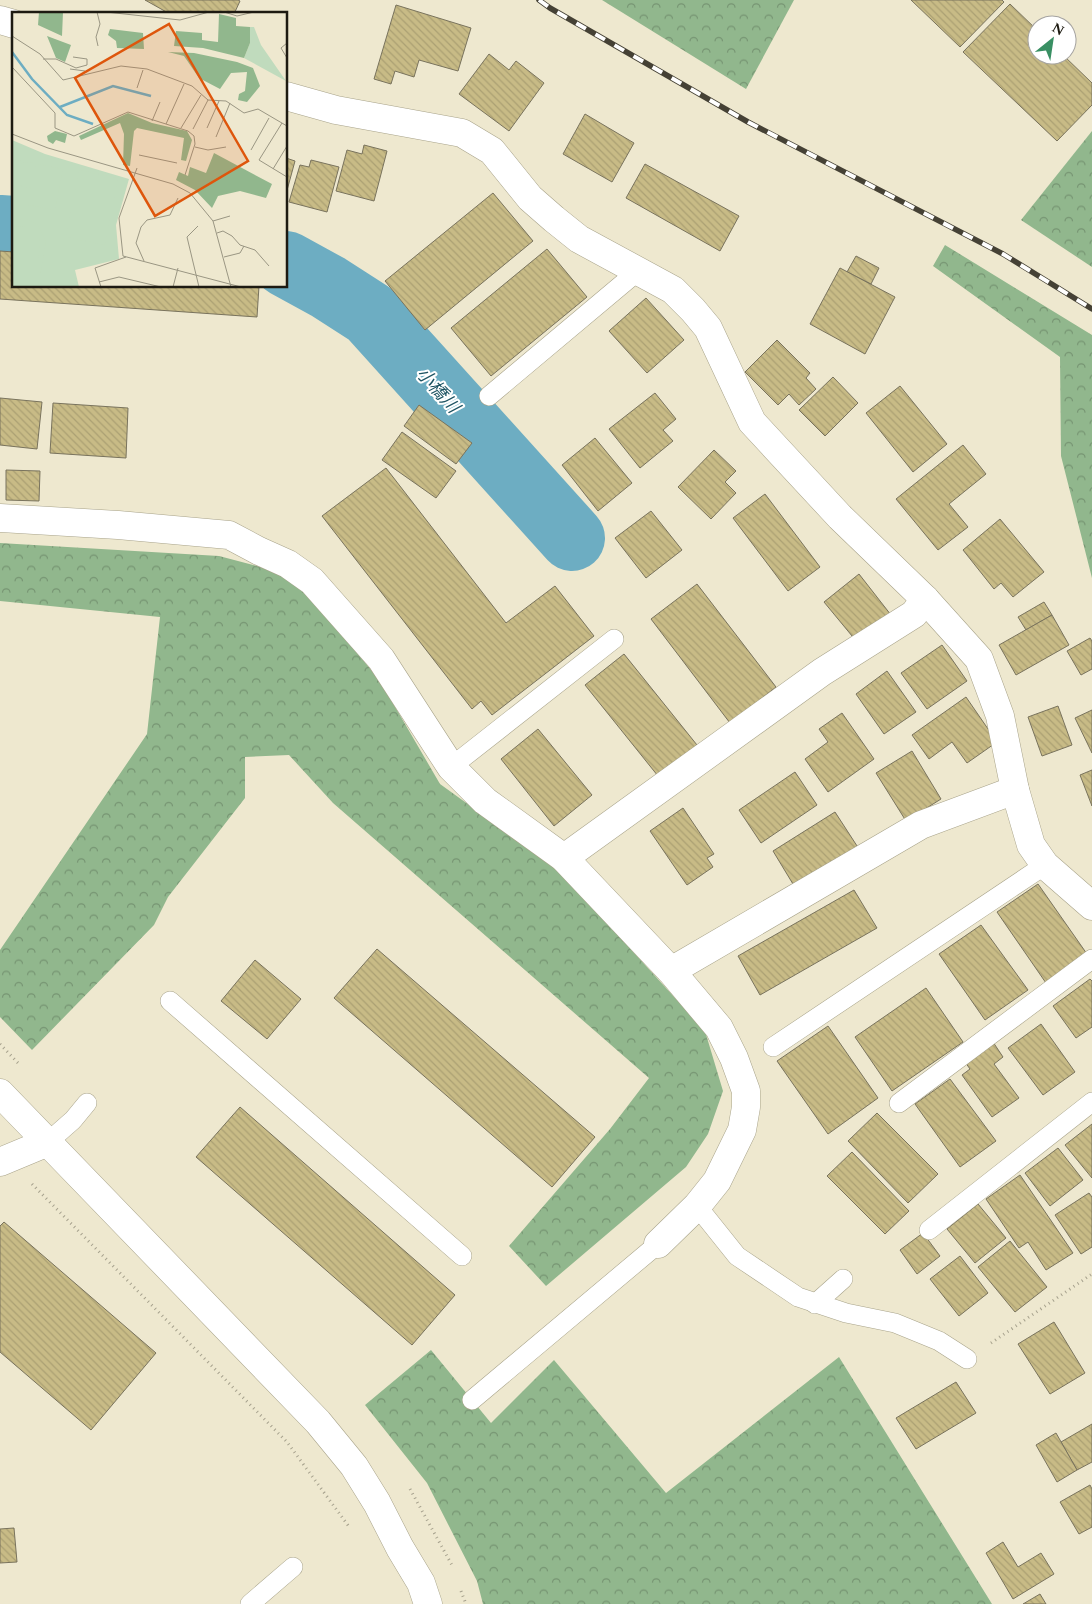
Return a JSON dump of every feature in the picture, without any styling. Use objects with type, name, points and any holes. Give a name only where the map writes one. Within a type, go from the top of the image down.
[{"type":"street","points":[[288,97],[336,110],[462,133],[492,151],[530,198],[579,239],[673,290],[693,310],[708,328],[752,422],[840,517],[925,599],[979,659],[1000,716],[1014,790],[1031,845],[1045,865],[1092,906]]},
{"type":"street","points":[[0,518],[118,525],[229,535],[288,564],[312,581],[380,659],[451,767],[485,801],[564,858],[671,971],[719,1028],[734,1058],[746,1091],[746,1107],[742,1130],[718,1181],[697,1206],[658,1244]]},
{"type":"street","points":[[564,858],[822,672],[914,614],[925,599]]},
{"type":"street","points":[[671,971],[921,825],[1014,790]]},
{"type":"street","points":[[0,1093],[264,1364],[324,1429],[354,1466],[377,1503],[400,1548],[421,1583],[428,1604]]},
{"type":"street","points":[[4,1161],[48,1142]]},
{"type":"lane","points":[[489,396],[638,271]]},
{"type":"lane","points":[[451,767],[614,639]]},
{"type":"lane","points":[[774,1047],[1045,865]]},
{"type":"lane","points":[[900,1103],[1092,959]]},
{"type":"lane","points":[[170,1000],[462,1256]]},
{"type":"lane","points":[[929,1230],[1092,1102]]},
{"type":"lane","points":[[48,1142],[73,1120],[87,1103]]},
{"type":"lane","points":[[697,1206],[737,1256],[798,1297],[846,1314],[895,1323],[940,1341],[967,1359]]},
{"type":"lane","points":[[472,1400],[658,1244]]},
{"type":"lane","points":[[815,1304],[843,1279]]},
{"type":"lane","points":[[250,1604],[293,1567]]},
{"type":"path","points":[[4,1161],[287,1442],[352,1530]]},
{"type":"path","points":[[967,1359],[1092,1274]]},
{"type":"green space","points":[[602,0],[794,0],[746,89]]},
{"type":"green space","points":[[1092,131],[1092,267],[1021,220]]},
{"type":"green space","points":[[945,245],[1092,335],[1092,578],[1061,456],[1060,357],[933,266]]},
{"type":"green space","points":[[0,543],[219,556],[279,572],[305,588],[380,681],[440,784],[559,870],[705,1031],[723,1091],[708,1134],[686,1167],[546,1286],[509,1246],[610,1129],[649,1078],[333,803],[289,755],[245,757],[245,798],[168,897],[154,925],[32,1050],[0,1017],[0,950],[147,734],[160,617],[0,601]]},
{"type":"green space","points":[[431,1350],[491,1423],[554,1360],[666,1493],[839,1357],[992,1604],[483,1604],[477,1581],[427,1483],[365,1405]]},
{"type":"building","points":[[145,0],[240,1],[235,12],[166,12]]},
{"type":"building","points":[[911,0],[1002,0],[1004,2],[960,47]]},
{"type":"building","points":[[1010,4],[1027,20],[1027,65],[1073,65],[1092,83],[1092,105],[1057,141],[963,52]]},
{"type":"building","points":[[396,5],[471,28],[458,71],[419,60],[414,77],[395,71],[391,84],[374,79]]},
{"type":"building","points":[[489,54],[509,70],[516,61],[544,83],[509,131],[459,94]]},
{"type":"building","points":[[585,114],[634,143],[612,182],[563,154]]},
{"type":"building","points":[[364,145],[387,151],[374,201],[336,191],[347,150],[362,154]]},
{"type":"building","points":[[288,159],[295,161],[288,187]]},
{"type":"building","points":[[311,160],[339,167],[327,212],[289,202],[300,165],[309,167]]},
{"type":"building","points":[[645,164],[739,216],[720,251],[626,198]]},
{"type":"building","points":[[493,193],[533,241],[425,330],[385,281]]},
{"type":"building","points":[[547,249],[587,297],[491,376],[451,328]]},
{"type":"building","points":[[0,251],[12,252],[12,288],[259,288],[257,317],[0,299]]},
{"type":"building","points":[[856,256],[879,268],[871,284],[847,272]]},
{"type":"building","points":[[840,268],[895,297],[865,354],[810,324]]},
{"type":"building","points":[[646,298],[684,340],[647,373],[609,331]]},
{"type":"building","points":[[777,340],[810,373],[806,378],[816,389],[799,405],[789,394],[778,405],[745,372]]},
{"type":"building","points":[[833,377],[858,403],[825,436],[799,410]]},
{"type":"building","points":[[900,386],[947,444],[913,472],[866,413]]},
{"type":"building","points":[[655,393],[676,419],[663,430],[673,441],[640,468],[609,429]]},
{"type":"building","points":[[0,398],[42,402],[37,449],[0,445]]},
{"type":"building","points":[[53,403],[128,408],[126,458],[50,453]]},
{"type":"building","points":[[419,405],[472,443],[456,464],[404,426]]},
{"type":"building","points":[[402,432],[456,471],[436,498],[382,460]]},
{"type":"building","points":[[595,438],[632,483],[598,511],[562,465]]},
{"type":"building","points":[[963,445],[986,474],[949,504],[968,527],[938,550],[896,499]]},
{"type":"building","points":[[714,450],[736,471],[725,482],[736,493],[711,519],[678,487]]},
{"type":"building","points":[[386,468],[506,623],[555,586],[594,636],[492,715],[481,701],[472,709],[322,516]]},
{"type":"building","points":[[6,470],[40,471],[39,501],[6,500]]},
{"type":"building","points":[[765,494],[820,567],[788,591],[733,518]]},
{"type":"building","points":[[651,511],[682,550],[646,578],[615,538]]},
{"type":"building","points":[[1000,519],[1044,572],[1013,597],[1001,583],[994,589],[963,550]]},
{"type":"building","points":[[859,574],[891,615],[857,642],[824,602]]},
{"type":"building","points":[[697,584],[776,687],[730,723],[651,619]]},
{"type":"building","points":[[1044,602],[1052,615],[1026,630],[1018,617]]},
{"type":"building","points":[[1052,615],[1069,645],[1016,675],[999,645]]},
{"type":"building","points":[[1090,638],[1092,641],[1092,669],[1081,675],[1067,651]]},
{"type":"building","points":[[942,645],[967,681],[927,709],[901,673]]},
{"type":"building","points":[[624,654],[697,745],[658,776],[585,685]]},
{"type":"building","points":[[887,671],[916,712],[884,734],[856,694]]},
{"type":"building","points":[[966,697],[997,742],[967,763],[952,742],[929,759],[912,735]]},
{"type":"building","points":[[1058,706],[1072,745],[1042,756],[1028,717]]},
{"type":"building","points":[[1092,710],[1092,753],[1075,718]]},
{"type":"building","points":[[842,713],[874,759],[828,792],[805,759],[828,742],[819,729]]},
{"type":"building","points":[[538,729],[592,795],[554,826],[501,759]]},
{"type":"building","points":[[912,751],[941,799],[906,821],[876,773]]},
{"type":"building","points":[[1092,770],[1092,806],[1080,775]]},
{"type":"building","points":[[795,772],[817,805],[761,843],[739,810]]},
{"type":"building","points":[[683,808],[714,854],[707,858],[713,867],[687,885],[650,831]]},
{"type":"building","points":[[835,812],[859,849],[796,889],[773,851]]},
{"type":"building","points":[[1038,884],[1087,954],[1046,983],[997,912]]},
{"type":"building","points":[[854,890],[877,928],[760,995],[738,956]]},
{"type":"building","points":[[981,925],[1028,990],[985,1020],[939,954]]},
{"type":"building","points":[[377,949],[595,1137],[552,1187],[334,998]]},
{"type":"building","points":[[255,960],[301,999],[267,1039],[221,1001]]},
{"type":"building","points":[[1090,979],[1092,981],[1092,1027],[1076,1038],[1053,1006]]},
{"type":"building","points":[[926,988],[963,1042],[892,1091],[855,1037]]},
{"type":"building","points":[[1041,1024],[1075,1072],[1043,1095],[1008,1048]]},
{"type":"building","points":[[828,1026],[878,1098],[828,1134],[777,1061]]},
{"type":"building","points":[[993,1042],[1003,1057],[994,1064],[1019,1098],[992,1117],[962,1075],[970,1069],[965,1062]]},
{"type":"building","points":[[950,1079],[996,1141],[960,1167],[915,1104]]},
{"type":"building","points":[[240,1107],[455,1295],[412,1345],[196,1157]]},
{"type":"building","points":[[877,1113],[938,1174],[908,1203],[848,1141]]},
{"type":"building","points":[[1092,1124],[1092,1178],[1065,1145]]},
{"type":"building","points":[[1058,1148],[1083,1180],[1050,1206],[1025,1173]]},
{"type":"building","points":[[852,1152],[909,1211],[885,1234],[827,1176]]},
{"type":"building","points":[[1020,1175],[1073,1253],[1046,1270],[1028,1242],[1019,1248],[986,1199]]},
{"type":"building","points":[[1089,1193],[1092,1197],[1092,1247],[1081,1254],[1055,1215]]},
{"type":"building","points":[[978,1204],[1006,1238],[975,1263],[947,1229]]},
{"type":"building","points":[[4,1222],[156,1353],[91,1430],[0,1352],[0,1226]]},
{"type":"building","points":[[923,1233],[940,1256],[917,1274],[900,1250]]},
{"type":"building","points":[[1010,1241],[1047,1287],[1015,1312],[978,1267]]},
{"type":"building","points":[[960,1256],[988,1293],[959,1316],[930,1279]]},
{"type":"building","points":[[1054,1322],[1085,1373],[1050,1394],[1018,1344]]},
{"type":"building","points":[[956,1382],[976,1413],[916,1449],[896,1418]]},
{"type":"building","points":[[1092,1424],[1092,1462],[1077,1470],[1061,1442]]},
{"type":"building","points":[[1056,1433],[1077,1470],[1057,1482],[1036,1445]]},
{"type":"building","points":[[1090,1485],[1092,1489],[1092,1527],[1079,1534],[1060,1502]]},
{"type":"building","points":[[14,1528],[17,1562],[0,1563],[0,1529]]},
{"type":"building","points":[[1003,1542],[1018,1567],[1041,1553],[1054,1574],[1013,1599],[986,1553]]},
{"type":"building","points":[[1040,1594],[1046,1604],[1023,1604]]},
{"type":"waterway","name":"小橋川","points":[[0,228],[12,229]]},
{"type":"waterway","name":"小橋川","points":[[288,265],[328,287],[370,314],[572,538]]},
{"type":"railway","points":[[539,0],[748,122],[1003,254],[1092,309]]}]
